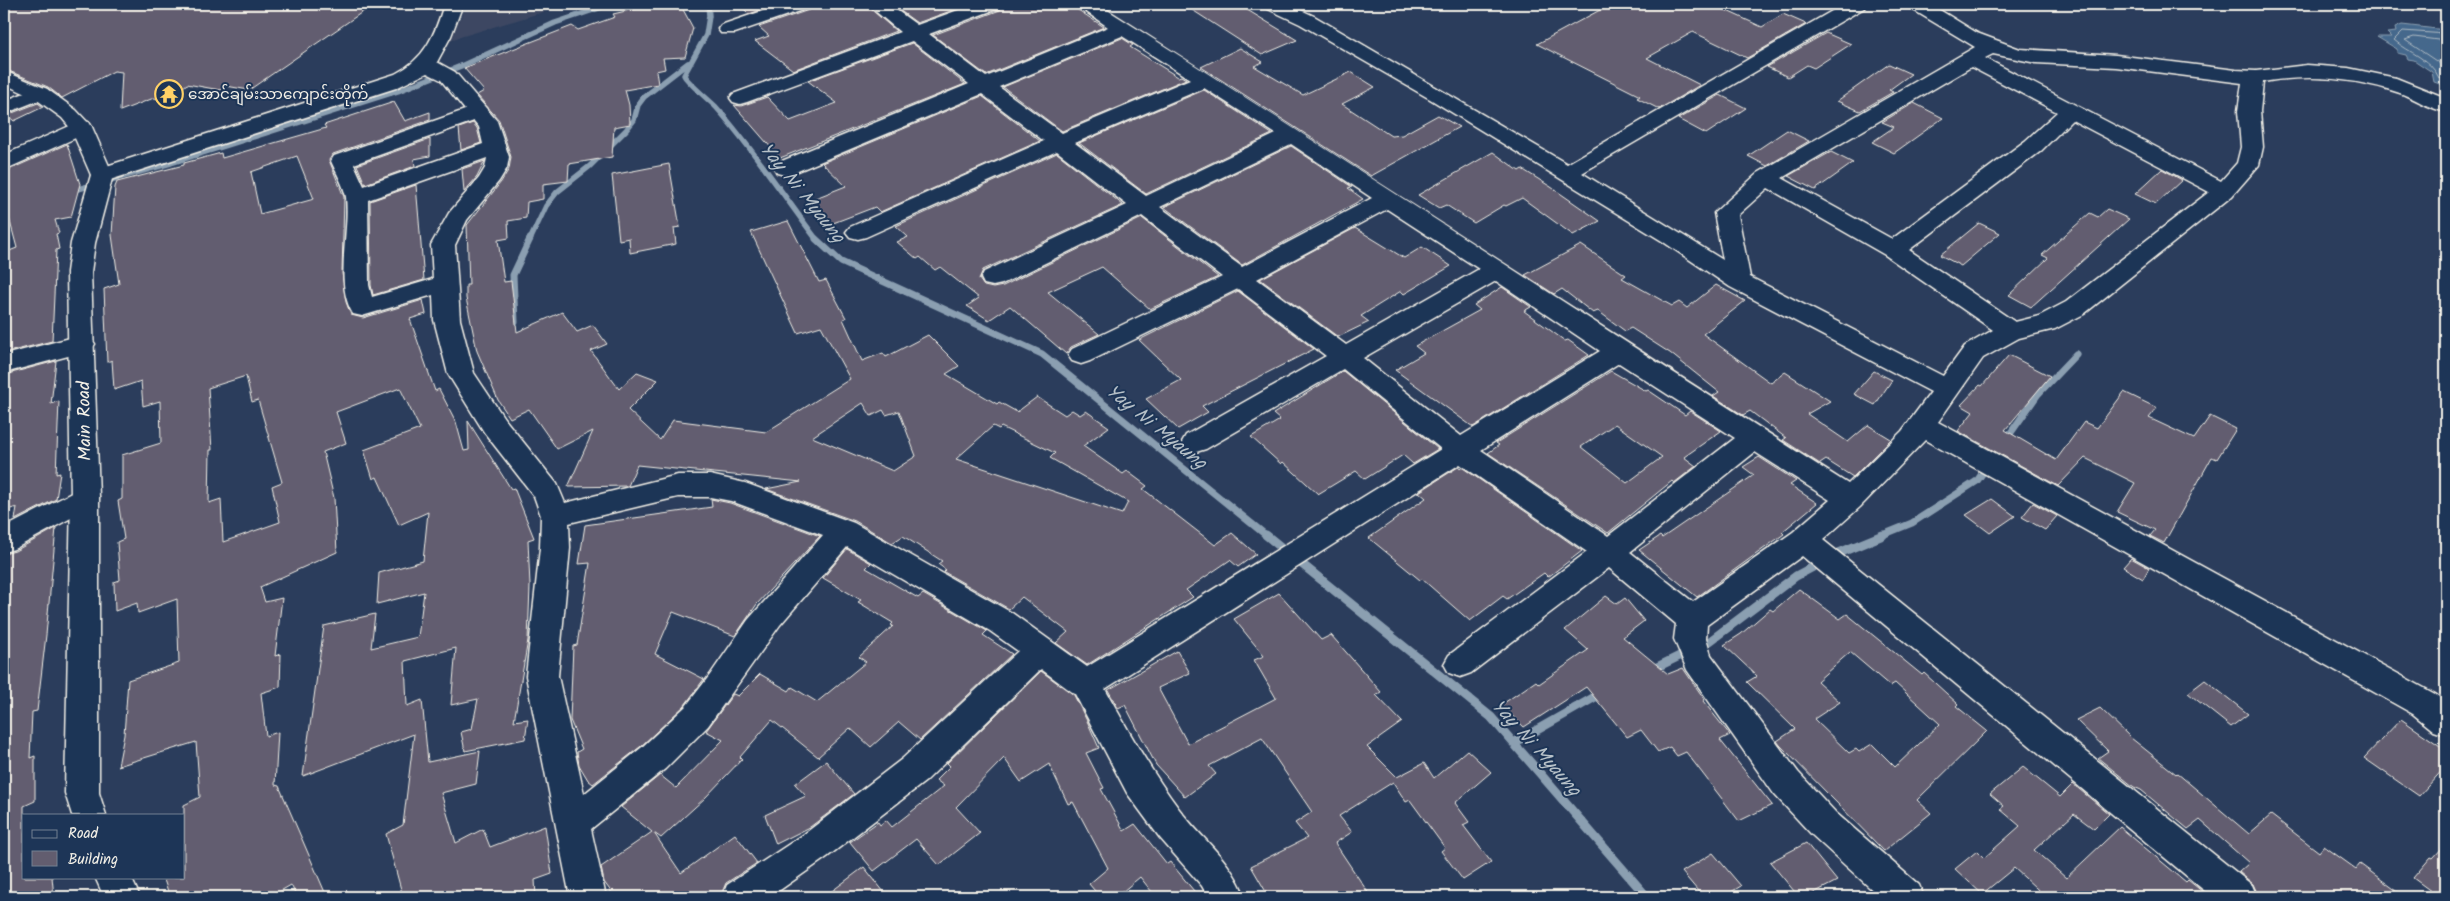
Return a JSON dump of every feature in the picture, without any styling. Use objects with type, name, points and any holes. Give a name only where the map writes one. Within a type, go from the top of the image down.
[{"type":"street","points":[[438,71],[453,4]]},
{"type":"street","points":[[728,29],[801,4]]},
{"type":"street","points":[[876,4],[982,86],[1346,358],[1460,450],[1609,552],[1692,619]]},
{"type":"street","points":[[740,98],[992,4]]},
{"type":"street","points":[[1085,4],[1292,135],[1619,351],[1850,499]]},
{"type":"street","points":[[1274,4],[1307,20],[1437,95],[1670,236],[1739,281],[1946,389]]},
{"type":"street","points":[[1565,174],[1857,4]]},
{"type":"street","points":[[1918,4],[1948,24],[1990,47],[2025,55],[2115,61],[2253,77],[2285,72],[2323,71],[2357,76],[2417,92],[2446,106]]},
{"type":"street","points":[[785,168],[1124,28]]},
{"type":"street","points":[[1739,281],[1726,213],[1766,178],[1990,47]]},
{"type":"street","points":[[1970,58],[2069,112],[2224,191]]},
{"type":"street","points":[[438,71],[489,126],[498,156],[496,168],[457,218],[443,245],[447,320],[461,374],[494,425],[547,492],[556,516],[555,548],[542,676],[588,897]]},
{"type":"street","points":[[4,77],[40,93],[69,114],[81,126],[102,175],[389,84],[438,71]]},
{"type":"street","points":[[1906,897],[1824,824],[1786,783],[1698,661],[1690,639],[1692,619],[1803,540],[1850,499],[1912,438],[1974,352],[2011,331],[2046,323],[2075,308],[2224,191],[2248,164],[2252,147],[2249,111],[2253,77]]},
{"type":"street","points":[[858,232],[1059,142],[1204,81]]},
{"type":"street","points":[[4,108],[40,93]]},
{"type":"street","points":[[1893,250],[2033,146],[2069,112]]},
{"type":"street","points":[[445,283],[362,308],[357,285],[357,196],[342,161],[476,113]]},
{"type":"street","points":[[4,163],[81,126]]},
{"type":"street","points":[[993,278],[1292,135]]},
{"type":"street","points":[[357,196],[496,147]]},
{"type":"street","name":"Main Road","points":[[89,814],[82,793],[85,497],[79,272],[83,243],[102,175]]},
{"type":"street","points":[[1766,178],[1893,250],[2011,331]]},
{"type":"street","points":[[1081,355],[1240,278],[1388,199]]},
{"type":"street","points":[[1196,442],[1346,358],[1496,270]]},
{"type":"street","points":[[4,364],[82,344]]},
{"type":"street","points":[[1086,684],[1267,573],[1619,351]]},
{"type":"street","points":[[1921,426],[2424,704],[2446,720]]},
{"type":"street","points":[[1460,664],[1609,552],[1755,437]]},
{"type":"street","points":[[556,516],[678,486],[710,486],[735,491],[844,531],[1001,622],[1086,684],[1139,782],[1172,827],[1216,874],[1227,897]]},
{"type":"street","points":[[4,541],[85,497]]},
{"type":"street","points":[[573,823],[651,760],[698,716],[730,674],[758,631],[794,585],[844,531]]},
{"type":"street","points":[[1803,540],[2189,858],[2239,897]]},
{"type":"street","points":[[740,897],[815,846],[914,770],[1039,651]]},
{"type":"street","points":[[113,878],[122,897]]},
{"type":"shaded area","points":[[467,4],[570,4],[450,40]]},
{"type":"water","points":[[2402,25],[2446,30],[2446,86],[2434,82],[2432,72],[2414,60],[2408,59],[2406,55],[2397,53],[2397,49],[2377,37],[2391,37],[2387,33],[2396,32],[2395,28]]},
{"type":"building","points":[[4,4],[374,4],[249,90],[226,86],[220,90],[187,84],[167,100],[154,98],[120,111],[122,72],[114,71],[62,98],[48,87],[4,69]]},
{"type":"building","points":[[656,4],[680,4],[693,28],[685,57],[663,58],[665,69],[656,71],[658,84],[625,90],[629,105],[630,124],[614,127],[612,157],[569,164],[568,181],[543,184],[543,199],[527,202],[526,218],[508,221],[509,238],[498,240],[504,282],[511,281],[517,332],[562,312],[577,332],[593,325],[607,344],[591,351],[619,389],[637,372],[658,380],[628,410],[660,440],[673,420],[766,432],[850,379],[821,326],[798,333],[751,232],[788,221],[819,282],[826,280],[846,318],[843,319],[862,361],[883,353],[886,357],[928,335],[959,366],[946,374],[997,404],[999,402],[1017,412],[1037,397],[1065,415],[1072,410],[1080,415],[1086,411],[1109,427],[1083,446],[1123,474],[1127,471],[1147,486],[1143,489],[1215,545],[1232,533],[1256,554],[1238,567],[1230,560],[1186,590],[1193,597],[1087,665],[1056,643],[1068,632],[1022,597],[1009,609],[944,572],[946,570],[938,564],[942,561],[903,536],[892,543],[855,521],[766,489],[801,482],[637,465],[628,486],[568,487],[593,431],[557,449],[529,409],[510,418],[498,400],[477,351],[466,298],[466,285],[469,285],[467,225],[501,182],[509,169],[511,157],[499,120],[477,95],[484,91],[464,68],[572,26],[578,30],[615,17],[613,14]],"holes":[[[863,403],[871,416],[883,410],[886,415],[899,411],[916,456],[893,471],[812,437]],[[993,426],[999,429],[1001,427],[1055,453],[1050,458],[1128,502],[1122,514],[956,459]]]},
{"type":"building","points":[[739,4],[778,4],[749,14]]},
{"type":"building","points":[[813,4],[865,4],[896,31],[793,70],[755,41],[769,36],[759,27],[809,10]]},
{"type":"building","points":[[891,4],[970,4],[917,23]]},
{"type":"building","points":[[1004,4],[1069,4],[1104,27],[986,75],[933,35],[1000,10]]},
{"type":"building","points":[[1183,4],[1221,4],[1228,9],[1239,5],[1297,40],[1262,55]]},
{"type":"building","points":[[1611,4],[1712,4],[1762,27],[1783,14],[1806,24],[1747,58],[1693,32],[1647,58],[1700,85],[1659,109],[1637,98],[1640,96],[1537,44]]},
{"type":"building","points":[[1826,33],[1851,44],[1814,68],[1807,65],[1788,77],[1767,67]]},
{"type":"building","points":[[1122,38],[1133,45],[1130,47],[1178,77],[1181,76],[1186,79],[1062,131],[1003,87]]},
{"type":"building","points":[[912,43],[965,84],[780,158],[734,105],[741,106],[767,97],[790,121],[837,103],[808,81]]},
{"type":"building","points":[[1240,48],[1263,62],[1254,66],[1303,95],[1351,72],[1375,87],[1342,104],[1391,136],[1402,135],[1438,115],[1459,127],[1371,176],[1201,67]]},
{"type":"building","points":[[1889,64],[1911,74],[1889,90],[1893,92],[1860,111],[1837,101]]},
{"type":"building","points":[[1204,90],[1272,134],[1146,194],[1079,143]]},
{"type":"building","points":[[1720,95],[1746,108],[1706,134],[1678,119]]},
{"type":"building","points":[[982,96],[1040,141],[880,212],[875,207],[828,225],[808,201],[846,186],[822,163]]},
{"type":"building","points":[[394,102],[405,121],[430,112],[430,120],[333,154],[329,160],[344,197],[342,273],[346,302],[351,315],[363,318],[423,300],[426,314],[410,319],[435,391],[439,389],[456,422],[464,451],[469,450],[468,421],[511,489],[514,488],[534,538],[528,540],[530,586],[528,640],[514,721],[528,719],[525,739],[465,751],[461,732],[472,729],[478,699],[451,705],[456,648],[405,661],[407,706],[422,700],[428,762],[480,751],[476,784],[441,793],[456,843],[483,829],[490,847],[545,826],[552,874],[535,880],[536,897],[403,897],[386,834],[403,825],[414,734],[303,776],[324,626],[375,614],[371,648],[418,637],[424,592],[377,604],[379,573],[423,561],[428,512],[399,525],[377,477],[373,479],[364,450],[420,429],[400,388],[336,412],[346,443],[323,452],[334,498],[337,552],[260,587],[265,602],[282,598],[275,656],[281,654],[280,687],[261,693],[266,736],[278,732],[275,785],[279,786],[327,897],[297,897],[291,885],[270,897],[170,897],[163,878],[185,878],[184,805],[200,797],[196,742],[118,766],[124,735],[128,680],[179,663],[177,599],[138,613],[137,603],[115,611],[114,582],[120,580],[117,542],[124,539],[118,501],[122,499],[122,455],[161,443],[160,401],[143,406],[141,381],[114,390],[112,360],[107,362],[104,289],[119,284],[112,235],[115,187],[117,182],[184,165],[184,163],[221,153],[222,158],[326,128],[324,125]],"holes":[[[297,156],[314,199],[260,214],[251,172]],[[246,376],[252,402],[258,400],[282,482],[272,486],[280,522],[223,542],[221,499],[209,503],[210,450],[212,450],[208,388]]]},
{"type":"building","points":[[38,103],[43,107],[14,121],[7,115]]},
{"type":"building","points":[[1914,103],[1943,118],[1894,153],[1872,142],[1894,127],[1882,122]]},
{"type":"building","points":[[473,123],[477,128],[481,143],[461,150],[459,128]]},
{"type":"building","points":[[1787,130],[1809,141],[1767,166],[1748,156]]},
{"type":"building","points":[[430,139],[430,156],[414,159],[415,166],[365,184],[357,165]]},
{"type":"building","points":[[67,144],[80,184],[71,217],[55,220],[59,233],[56,234],[59,249],[56,250],[52,341],[4,353],[4,253],[17,248],[4,199],[4,172]]},
{"type":"building","points":[[1291,146],[1352,187],[1348,188],[1363,199],[1242,265],[1164,207]]},
{"type":"building","points":[[1493,152],[1519,171],[1522,169],[1551,187],[1600,221],[1573,235],[1522,198],[1506,206],[1504,205],[1474,223],[1446,205],[1439,208],[1418,195]]},
{"type":"building","points":[[1831,152],[1853,163],[1815,190],[1788,176]]},
{"type":"building","points":[[1057,153],[1123,205],[983,270],[979,279],[984,286],[993,288],[1003,286],[1142,218],[1218,277],[1150,309],[1102,267],[1048,292],[1099,334],[1071,347],[1066,354],[1010,306],[989,320],[967,306],[979,298],[940,267],[935,270],[920,257],[917,259],[897,242],[908,237],[896,226]]},
{"type":"building","points":[[485,161],[477,177],[464,192],[462,169]]},
{"type":"building","points":[[669,164],[680,227],[674,228],[676,244],[630,253],[629,238],[619,240],[612,175]]},
{"type":"building","points":[[2162,169],[2182,180],[2156,204],[2135,194]]},
{"type":"building","points":[[416,185],[424,280],[373,295],[371,285],[370,201]]},
{"type":"building","points":[[2107,209],[2129,219],[2031,307],[2009,295],[2048,258],[2042,255],[2090,213],[2098,217]]},
{"type":"building","points":[[1979,223],[2000,233],[1961,266],[1940,255]]},
{"type":"building","points":[[1355,228],[1404,258],[1422,247],[1451,266],[1404,294],[1401,291],[1361,316],[1369,322],[1338,337],[1260,279]]},
{"type":"building","points":[[1581,245],[1626,275],[1622,278],[1672,306],[1679,302],[1687,308],[1716,285],[1745,301],[1703,334],[1771,383],[1785,372],[1830,401],[1807,414],[1848,442],[1868,425],[1891,439],[1853,477],[1826,460],[1820,464],[1783,440],[1786,438],[1750,411],[1743,415],[1713,396],[1719,392],[1670,353],[1631,328],[1625,331],[1598,311],[1593,313],[1562,289],[1554,294],[1525,275]]},
{"type":"building","points":[[1502,287],[1531,307],[1524,311],[1565,341],[1568,340],[1589,355],[1473,427],[1395,370],[1424,353],[1415,346],[1480,310],[1474,305]]},
{"type":"building","points":[[1238,291],[1314,349],[1202,406],[1208,412],[1178,429],[1146,399],[1181,380],[1139,340]]},
{"type":"building","points":[[2009,355],[2050,376],[2005,430],[2056,460],[2084,422],[2097,428],[2124,392],[2157,408],[2149,418],[2194,439],[2210,416],[2236,429],[2217,459],[2212,457],[2164,543],[2150,536],[2155,530],[2117,512],[2135,483],[2085,458],[2058,486],[1958,431],[1973,412],[1961,405],[1980,385],[1982,386]]},
{"type":"building","points":[[56,361],[51,404],[59,401],[56,474],[60,473],[56,499],[15,520],[17,507],[4,511],[4,375]]},
{"type":"building","points":[[1343,371],[1438,449],[1413,464],[1403,455],[1365,479],[1356,471],[1318,494],[1283,462],[1281,464],[1251,437],[1280,420],[1273,414]]},
{"type":"building","points":[[1611,371],[1646,391],[1648,390],[1685,415],[1690,411],[1721,431],[1684,457],[1696,466],[1674,483],[1672,481],[1608,533],[1488,453],[1499,445],[1496,443]],"holes":[[[1615,424],[1662,457],[1627,483],[1581,447]]]},
{"type":"building","points":[[1874,371],[1892,380],[1875,405],[1854,394]]},
{"type":"building","points":[[1759,457],[1796,481],[1790,485],[1817,503],[1782,532],[1784,534],[1697,597],[1639,550],[1660,536],[1662,538],[1754,475],[1743,467]]},
{"type":"building","points":[[1458,467],[1463,468],[1582,551],[1548,577],[1544,573],[1507,599],[1503,596],[1470,621],[1422,579],[1420,580],[1369,538],[1426,498],[1419,492]]},
{"type":"building","points":[[711,499],[730,503],[820,536],[757,604],[735,636],[673,612],[655,654],[704,679],[685,705],[640,747],[593,784],[588,780],[579,765],[577,752],[582,749],[570,720],[573,646],[577,645],[590,563],[579,564],[585,525],[712,507]]},
{"type":"building","points":[[1992,499],[2015,516],[1990,533],[1966,515]]},
{"type":"building","points":[[2033,503],[2057,516],[2045,530],[2022,517]]},
{"type":"building","points":[[56,528],[37,711],[32,712],[30,758],[35,756],[35,801],[24,806],[24,814],[22,814],[22,878],[52,878],[54,897],[4,897],[4,554],[15,551]]},
{"type":"building","points":[[847,549],[871,563],[866,568],[918,598],[923,594],[987,631],[983,635],[1012,654],[920,740],[899,722],[871,747],[850,728],[818,757],[772,720],[740,757],[742,759],[705,798],[661,838],[654,833],[681,873],[735,834],[757,863],[726,883],[720,897],[615,897],[604,882],[601,867],[652,832],[621,807],[660,775],[676,788],[723,740],[706,731],[733,694],[738,696],[760,674],[789,691],[792,687],[817,702],[866,662],[859,657],[893,626],[891,625],[893,623],[858,602],[861,600],[823,578]]},
{"type":"building","points":[[2131,558],[2149,568],[2143,579],[2123,567]]},
{"type":"building","points":[[1799,589],[1840,619],[1847,614],[1922,675],[1924,673],[1958,704],[1956,706],[1987,731],[1917,800],[1931,813],[1884,851],[1780,745],[1777,741],[1795,729],[1747,682],[1757,676],[1724,645],[1741,634],[1770,609],[1773,611]],"holes":[[[1850,652],[1890,686],[1895,683],[1940,724],[1895,767],[1872,744],[1859,752],[1856,749],[1849,753],[1814,719],[1840,702],[1817,681]]]},
{"type":"building","points":[[1279,593],[1321,640],[1331,635],[1381,692],[1376,695],[1402,722],[1367,747],[1397,777],[1424,763],[1434,778],[1467,750],[1491,772],[1455,803],[1469,822],[1463,825],[1491,862],[1463,880],[1441,851],[1445,848],[1410,800],[1406,802],[1393,782],[1339,816],[1352,832],[1335,843],[1371,897],[1269,897],[1251,866],[1307,838],[1295,823],[1312,812],[1262,738],[1209,766],[1216,774],[1185,797],[1156,765],[1125,705],[1118,708],[1108,690],[1177,651],[1190,673],[1158,688],[1188,744],[1276,698],[1254,660],[1264,656],[1234,619]]},
{"type":"building","points":[[1606,596],[1617,604],[1625,598],[1644,621],[1623,637],[1668,674],[1683,668],[1705,700],[1703,701],[1730,735],[1720,740],[1772,805],[1739,821],[1686,752],[1677,756],[1670,747],[1658,752],[1641,730],[1627,737],[1586,687],[1524,727],[1501,705],[1536,681],[1539,684],[1588,650],[1565,630]]},
{"type":"building","points":[[1041,671],[1074,695],[1099,748],[1086,753],[1104,788],[1101,789],[1124,831],[1135,824],[1167,864],[1170,862],[1199,897],[1156,897],[1140,877],[1116,897],[1100,897],[1089,884],[1108,868],[1073,802],[1068,804],[1049,764],[1021,782],[1004,758],[956,807],[980,833],[939,865],[916,839],[874,871],[850,842],[878,822],[880,825],[886,820],[892,827],[944,786],[936,780],[950,766],[947,763]]},
{"type":"building","points":[[2205,680],[2248,714],[2231,727],[2188,693]]},
{"type":"building","points":[[2100,708],[2131,738],[2177,773],[2249,834],[2271,815],[2319,852],[2324,846],[2356,869],[2360,864],[2405,897],[2259,897],[2253,884],[2239,872],[2249,863],[2200,820],[2188,829],[2141,790],[2134,787],[2098,758],[2108,751],[2076,720]]},
{"type":"building","points":[[2401,719],[2446,750],[2446,766],[2419,796],[2364,758]]},
{"type":"building","points":[[826,761],[854,794],[810,827],[776,844],[765,815],[806,796],[795,784]]},
{"type":"building","points":[[2023,767],[2060,797],[2073,784],[2109,814],[2094,829],[2074,814],[2034,850],[2066,878],[2120,827],[2186,882],[2188,880],[2209,897],[2046,897],[2014,868],[1982,894],[1955,869],[1977,851],[1984,858],[2020,826],[2000,809],[2004,806],[1990,794]]},
{"type":"building","points":[[1806,843],[1837,881],[1806,897],[1799,897],[1770,862]]},
{"type":"building","points":[[2446,844],[2446,897],[2439,897],[2413,878],[2431,857],[2433,858]]},
{"type":"building","points":[[1713,853],[1741,886],[1723,897],[1703,897],[1682,872]]},
{"type":"building","points":[[864,867],[888,897],[824,897]]},
{"type":"waterway","points":[[71,191],[171,163],[398,91],[461,66],[555,23],[611,4]]},
{"type":"waterway","name":"Yay Ni Myaung","points":[[708,4],[709,16],[706,35],[684,75],[729,122],[817,240]]},
{"type":"waterway","points":[[530,240],[546,206],[557,192],[590,166],[626,130],[634,120],[638,105],[644,97],[688,63]]},
{"type":"waterway","points":[[515,322],[513,275],[530,239]]},
{"type":"waterway","name":"Yay Ni Myaung","points":[[817,240],[841,262],[1042,354],[1267,536]]},
{"type":"waterway","points":[[1880,536],[1912,523],[1977,481],[2038,394],[2076,354]]},
{"type":"waterway","name":"Yay Ni Myaung","points":[[1266,535],[1491,717],[1647,897]]},
{"type":"waterway","points":[[1651,670],[1710,641],[1796,576],[1839,553],[1883,535]]},
{"type":"waterway","points":[[1514,743],[1602,693]]},
{"type":"place","name":"အောင်ချမ်းသာကျောင်းတိုက်","points":[[169,94]]}]
